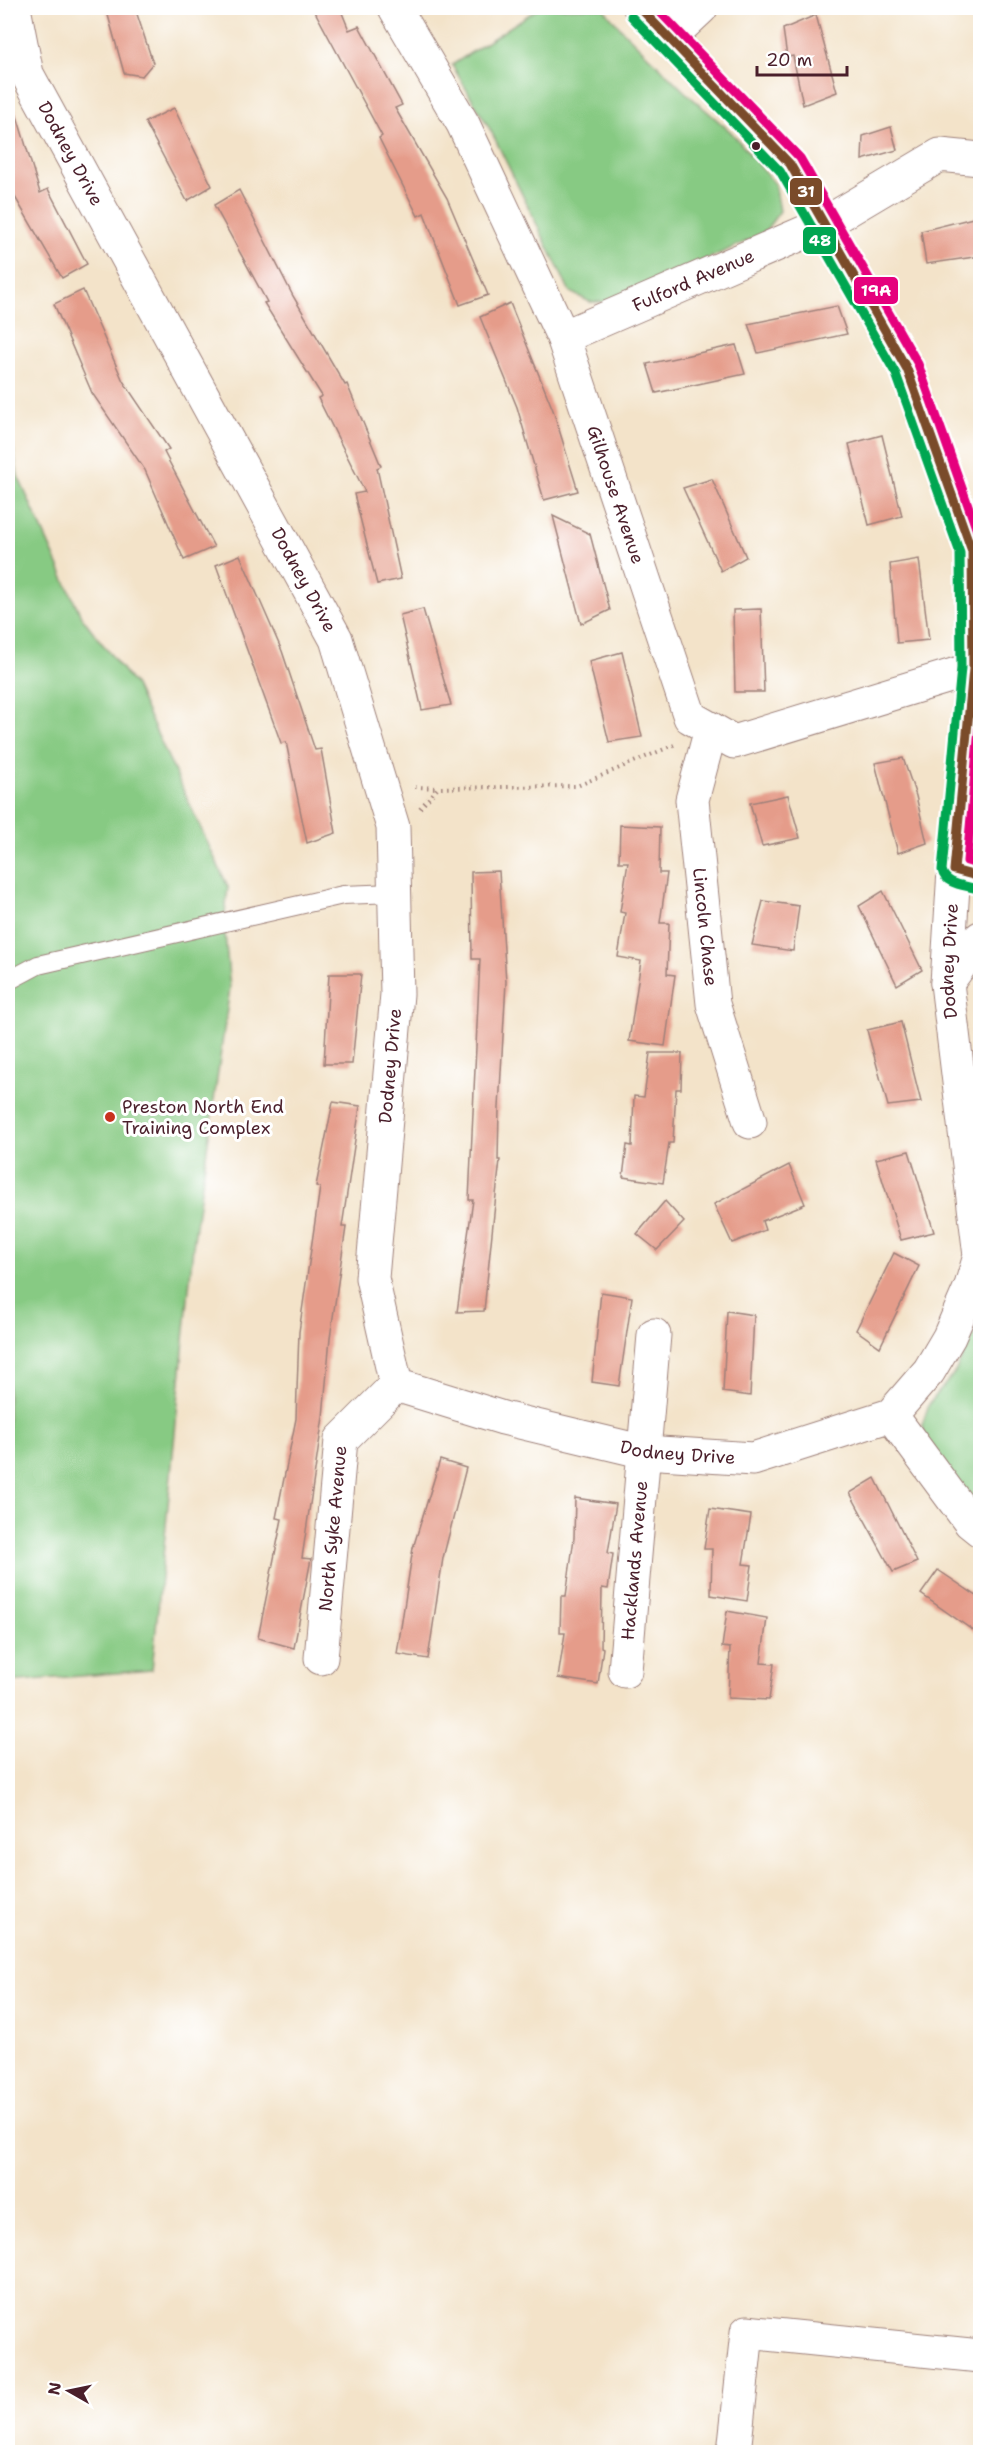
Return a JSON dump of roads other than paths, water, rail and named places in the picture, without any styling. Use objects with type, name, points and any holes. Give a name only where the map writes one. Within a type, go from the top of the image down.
[{"type":"street","name":"Gilhouse Avenue","points":[[395,8],[463,124],[563,337],[690,717],[734,742],[973,669]]},
{"type":"street","name":"Dodney Drive","points":[[13,16],[27,74],[336,639],[393,827],[397,994],[372,1278],[396,1385],[503,1419],[645,1452],[753,1459],[891,1415],[929,1371],[949,1337],[971,1286],[980,1256],[947,982],[967,874],[976,549],[907,369],[790,164],[640,8]]},
{"type":"street","points":[[669,38],[701,8]]},
{"type":"street","name":"Fulford Avenue","points":[[563,337],[824,224],[940,155],[981,159]]},
{"type":"street","name":"Lincoln Chase","points":[[711,729],[692,800],[713,1004],[750,1122]]},
{"type":"street","points":[[947,982],[981,938]]},
{"type":"street","name":"Hacklands Avenue","points":[[625,1671],[654,1335]]},
{"type":"street","name":"North Syke Avenue","points":[[321,1658],[341,1440],[396,1385]]},
{"type":"street","points":[[891,1415],[970,1522],[981,1530]]},
{"type":"street","points":[[734,2452],[747,2332],[981,2356]]},
{"type":"lane","points":[[8,981],[38,965],[343,895],[394,893]]},
{"type":"place","name":"Preston North End Training Complex","points":[[110,1117]]}]
